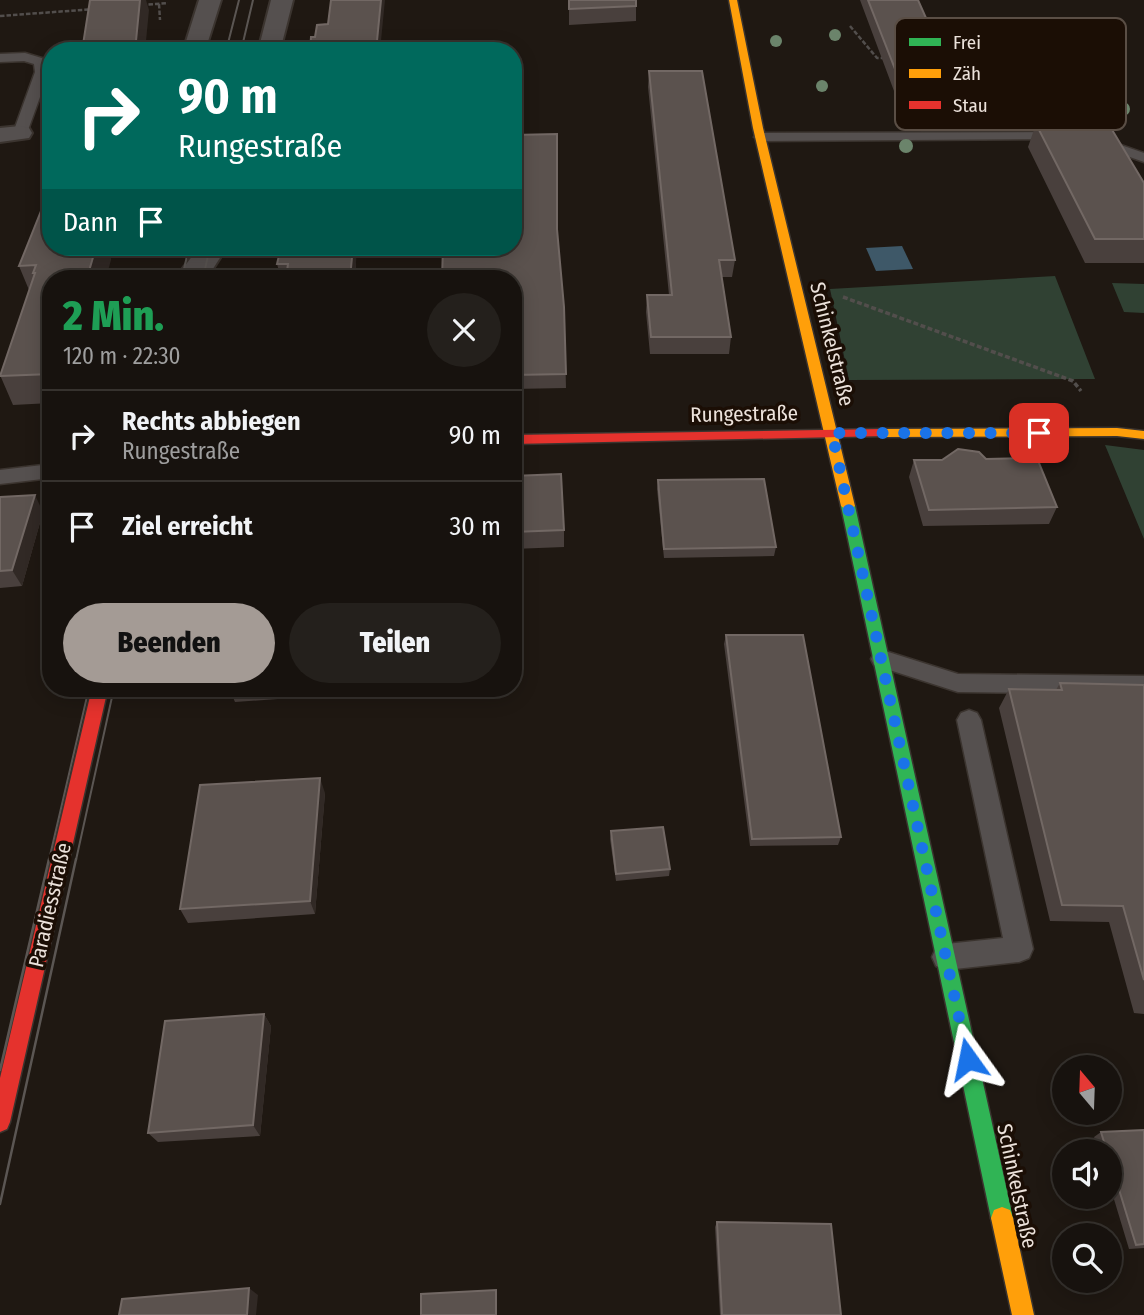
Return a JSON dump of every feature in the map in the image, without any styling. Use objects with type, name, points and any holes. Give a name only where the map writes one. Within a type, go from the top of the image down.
[{"type":"street","points":[[197,42],[209,0]]},
{"type":"street","points":[[271,42],[282,0]]},
{"type":"street","name":"Schinkelstraße","points":[[733,0],[761,137],[832,433],[882,659],[1023,1315]]},
{"type":"street","name":"Rungestraße","points":[[522,440],[832,433],[1116,432],[1144,435]]},
{"type":"street","name":"Paradiesstraße","points":[[0,1122],[7,1062],[98,697]]},
{"type":"lane","points":[[0,58],[25,57],[40,62],[42,72],[10,134]]},
{"type":"lane","points":[[761,137],[1081,136],[1144,158]]},
{"type":"lane","points":[[0,477],[42,472]]},
{"type":"lane","points":[[882,659],[958,683],[1144,685]]},
{"type":"lane","points":[[947,957],[1019,949],[969,720]]},
{"type":"path","points":[[139,0],[136,5],[159,4]]},
{"type":"path","points":[[0,16],[95,9]]},
{"type":"path","points":[[53,18],[54,12]]},
{"type":"path","points":[[850,26],[877,58],[895,58]]},
{"type":"path","points":[[884,47],[888,58]]},
{"type":"path","points":[[794,276],[831,293],[1073,381],[1116,432]]},
{"type":"green space","points":[[1055,276],[1095,379],[849,380],[830,289]]},
{"type":"green space","points":[[1112,283],[1144,284],[1144,313],[1124,312]]},
{"type":"green space","points":[[1105,445],[1144,450],[1144,539]]},
{"type":"water","points":[[902,246],[913,269],[876,271],[866,248]]},
{"type":"building","points":[[90,0],[140,0],[136,42],[83,42]]},
{"type":"building","points":[[331,0],[381,0],[377,42],[311,42],[311,37],[315,37],[317,25],[328,24]]},
{"type":"building","points":[[569,0],[636,0],[636,6],[569,9]]},
{"type":"building","points":[[868,0],[918,0],[926,18],[895,18],[895,69]]},
{"type":"building","points":[[649,71],[702,71],[735,260],[719,260],[731,337],[651,337],[647,295],[672,295]]},
{"type":"building","points":[[1039,130],[1112,130],[1144,183],[1144,239],[1095,239]]},
{"type":"building","points":[[557,134],[557,229],[564,307],[566,374],[522,375],[522,270],[442,270],[443,256],[522,256],[522,135]]},
{"type":"building","points":[[42,208],[42,256],[93,256],[89,270],[42,270],[42,374],[0,376],[36,265],[19,266]]},
{"type":"building","points":[[279,256],[352,256],[351,270],[287,270],[288,264],[277,264]]},
{"type":"building","points":[[958,449],[979,452],[986,459],[1037,458],[1057,507],[929,510],[914,460],[942,460]]},
{"type":"building","points":[[561,474],[564,530],[522,532],[522,476]]},
{"type":"building","points":[[764,479],[776,547],[664,549],[658,480]]},
{"type":"building","points":[[35,495],[12,570],[0,571],[0,497]]},
{"type":"building","points":[[726,635],[803,635],[841,837],[752,839]]},
{"type":"building","points":[[1060,683],[1144,685],[1144,980],[1123,906],[1062,905],[1009,689],[1062,690]]},
{"type":"building","points":[[320,778],[310,901],[180,909],[200,785]]},
{"type":"building","points":[[663,827],[670,869],[616,874],[611,831]]},
{"type":"building","points":[[264,1014],[253,1125],[148,1133],[165,1021]]},
{"type":"building","points":[[1144,1130],[1144,1244],[1136,1245],[1122,1199],[1122,1139],[1103,1139],[1101,1132]]},
{"type":"building","points":[[717,1222],[831,1224],[841,1315],[722,1315]]},
{"type":"building","points":[[249,1288],[247,1315],[119,1315],[122,1299]]},
{"type":"building","points":[[496,1290],[496,1315],[421,1315],[421,1294]]},
{"type":"tram line","points":[[228,42],[239,0]]},
{"type":"tram line","points":[[243,42],[253,0]]},
{"type":"tram line","points":[[184,270],[187,256]]},
{"type":"tram line","points":[[205,270],[208,256]]},
{"type":"tram line","points":[[49,860],[87,697]]},
{"type":"tram line","points":[[76,860],[112,697]]},
{"type":"tram line","points":[[0,1070],[49,859]]},
{"type":"tram line","points":[[0,1204],[76,859]]},
{"type":"traffic: fast","points":[[848,506],[1002,1218]]},
{"type":"traffic: slow","points":[[733,0],[758,128],[848,506]]},
{"type":"traffic: slow","points":[[881,433],[1117,432],[1144,435]]},
{"type":"traffic: slow","points":[[1002,1218],[1023,1315]]},
{"type":"traffic: jam","points":[[522,440],[881,433]]},
{"type":"traffic: jam","points":[[0,1122],[98,697]]},
{"type":"route","points":[[968,1059],[832,433],[1039,433]]}]
